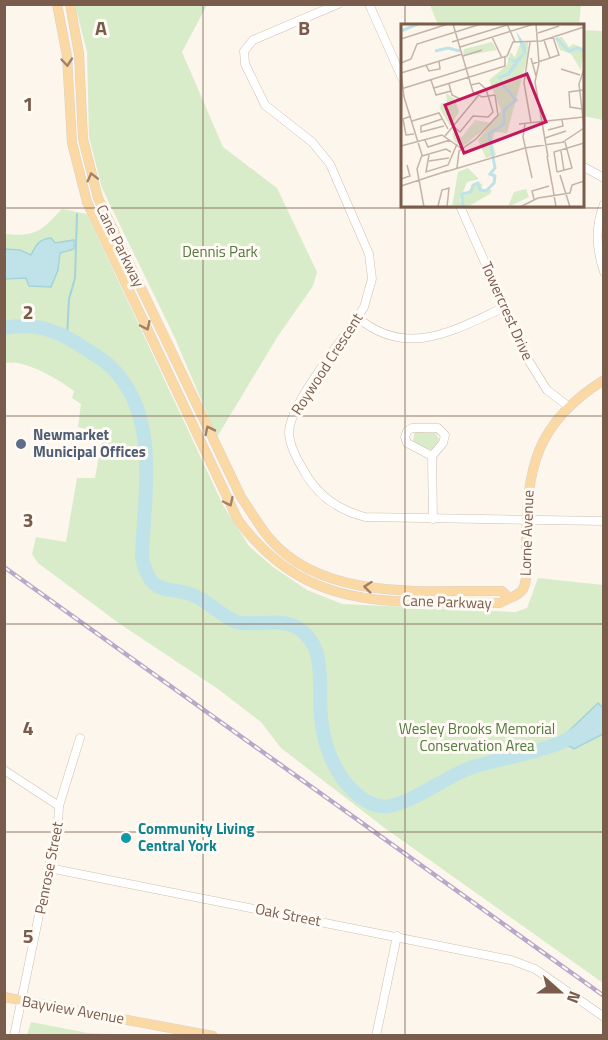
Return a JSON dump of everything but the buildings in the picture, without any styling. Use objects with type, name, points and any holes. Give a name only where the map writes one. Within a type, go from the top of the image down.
[{"type":"main road","name":"Cane Parkway","points":[[57,4],[68,56],[72,143],[87,202],[238,520],[255,544],[277,563],[303,580],[332,592],[364,599],[500,603],[508,597],[502,591],[357,586],[334,580],[298,561],[270,539],[241,497],[98,198],[83,140],[79,54],[70,4]]},
{"type":"main road","name":"Lorne Avenue","points":[[508,597],[518,595],[525,582],[526,502],[534,462],[542,443],[568,406],[603,380]]},
{"type":"main road","name":"Bayview Avenue","points":[[4,997],[213,1035]]},
{"type":"street","name":"Roywood Crescent","points":[[338,4],[253,40],[246,46],[243,57],[271,112],[326,156],[365,242],[372,279],[368,298],[358,318],[295,409],[289,431],[294,452],[312,484],[325,497],[343,509],[372,518],[603,521]]},
{"type":"street","points":[[369,4],[401,76]]},
{"type":"street","points":[[584,167],[603,178]]},
{"type":"street","points":[[603,204],[597,228],[597,243],[603,272]]},
{"type":"street","name":"Towercrest Drive","points":[[460,207],[535,373],[547,390],[568,406]]},
{"type":"street","points":[[358,318],[390,335],[417,339],[443,335],[505,307]]},
{"type":"street","points":[[432,456],[407,443],[405,437],[407,431],[415,428],[442,430],[445,440],[432,456],[433,519]]},
{"type":"street","name":"Penrose Street","points":[[14,1035],[49,868],[59,806],[80,738]]},
{"type":"street","points":[[4,770],[59,806]]},
{"type":"street","name":"Oak Street","points":[[49,868],[397,936],[525,965],[535,969],[603,1017]]},
{"type":"street","points":[[376,1035],[397,936]]},
{"type":"green space","name":"Dennis Park","points":[[75,5],[207,5],[182,52],[223,147],[277,188],[317,272],[313,286],[278,336],[217,437],[174,336],[102,188],[89,137],[87,52]]},
{"type":"green space","points":[[430,5],[581,5],[579,24],[438,24]]},
{"type":"green space","points":[[584,30],[603,31],[603,120],[584,116]]},
{"type":"green space","name":"Wesley Brooks Memorial Conservation Area","points":[[62,209],[87,214],[223,505],[249,546],[273,567],[307,590],[342,604],[515,612],[527,608],[538,578],[603,585],[603,983],[386,829],[281,748],[261,722],[218,689],[120,624],[38,563],[32,554],[36,537],[66,542],[77,478],[95,478],[103,433],[78,427],[81,404],[72,398],[74,391],[31,367],[5,363],[5,234],[37,231],[49,223]]},
{"type":"green space","points":[[415,432],[436,433],[439,440],[435,448],[428,450],[413,441]]},
{"type":"green space","points":[[31,1022],[88,1033],[131,1035],[27,1035]]},
{"type":"water","points":[[51,238],[55,243],[74,240],[74,249],[60,253],[58,270],[51,287],[29,286],[26,278],[5,279],[5,249],[20,250],[31,255],[38,243]]},
{"type":"water","points":[[598,703],[603,708],[603,734],[574,749],[562,742],[569,731]]},
{"type":"waterway","points":[[67,337],[69,299],[75,278],[77,214]]},
{"type":"waterway","points":[[4,328],[33,326],[60,334],[109,365],[125,384],[136,406],[143,430],[146,481],[142,557],[151,580],[164,589],[199,598],[237,622],[289,624],[306,635],[317,655],[321,718],[328,751],[344,781],[363,799],[382,806],[401,803],[473,767],[560,743],[604,717]]},
{"type":"railway","points":[[4,567],[604,996]]},
{"type":"place","name":"Newmarket Municipal Offices","points":[[21,444]]},
{"type":"place","name":"Community Living Central York","points":[[126,838]]}]
